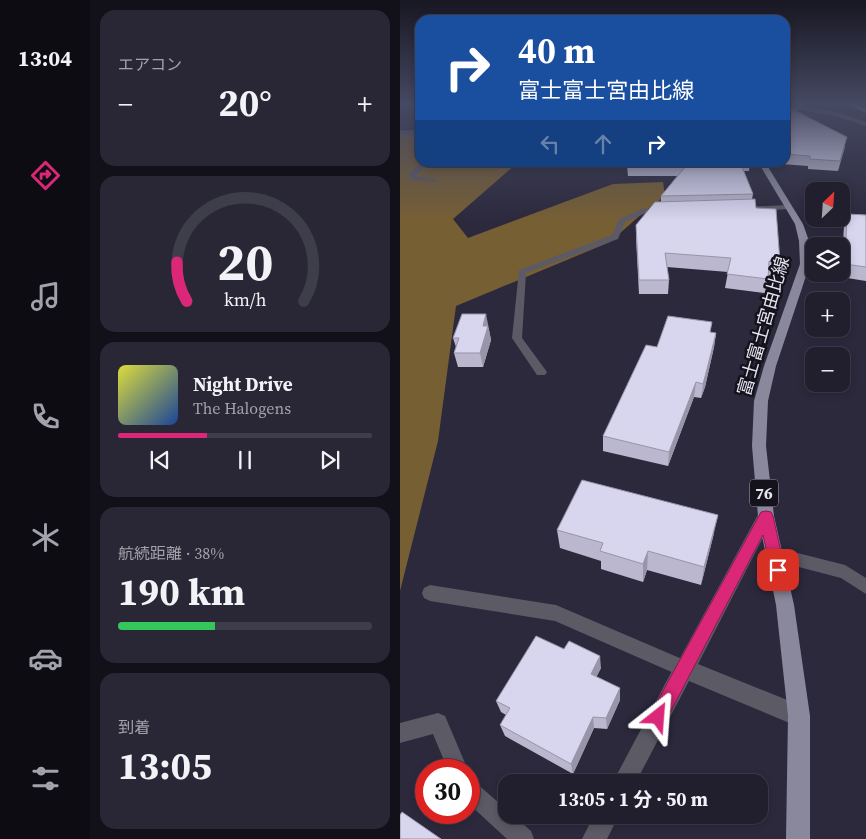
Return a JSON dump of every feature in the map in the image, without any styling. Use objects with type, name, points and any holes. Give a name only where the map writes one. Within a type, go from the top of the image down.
[{"type":"main road","name":"富士富士宮由比線","points":[[764,167],[799,224],[804,241],[805,264],[770,366],[761,401],[759,446],[766,516],[785,605],[799,716],[798,839]]},
{"type":"street","points":[[628,774],[766,516]]},
{"type":"street","points":[[684,668],[799,716]]},
{"type":"street","points":[[594,839],[602,824]]},
{"type":"lane","points":[[421,167],[411,175],[412,178],[436,181]]},
{"type":"lane","points":[[734,209],[788,207]]},
{"type":"lane","points":[[541,372],[517,338],[522,272],[616,237],[622,221],[645,211],[675,210]]},
{"type":"lane","points":[[774,554],[845,572],[866,588]]},
{"type":"lane","points":[[430,593],[556,613],[684,668]]},
{"type":"lane","points":[[400,733],[438,723],[453,759]]},
{"type":"lane","points":[[480,800],[523,839]]},
{"type":"shaded area","points":[[400,142],[415,142],[415,167],[512,167],[453,219],[468,238],[613,184],[663,182],[665,196],[610,242],[456,306],[438,441],[400,591]]},
{"type":"building","points":[[790,142],[845,142],[840,161],[810,159],[810,156],[790,154]]},
{"type":"building","points":[[685,167],[742,167],[753,194],[661,196]]},
{"type":"building","points":[[755,199],[756,208],[776,209],[780,262],[769,261],[768,279],[727,274],[731,258],[665,253],[669,280],[639,280],[636,225],[655,202]]},
{"type":"building","points":[[850,214],[866,215],[866,267],[850,265],[850,237],[846,237],[846,228],[850,228]]},
{"type":"building","points":[[462,314],[486,314],[483,326],[488,326],[480,353],[454,353],[459,338],[453,338]]},
{"type":"building","points":[[668,316],[712,322],[710,332],[716,333],[703,384],[696,382],[669,452],[603,436],[646,345],[657,347]]},
{"type":"building","points":[[582,480],[718,515],[704,567],[648,551],[643,564],[600,551],[603,543],[557,530]]},
{"type":"building","points":[[536,636],[564,649],[569,641],[600,656],[591,674],[620,688],[606,718],[593,717],[571,764],[500,725],[510,708],[496,701]]},
{"type":"building","points":[[402,812],[415,821],[415,824],[419,824],[441,839],[400,839],[400,815]]},
{"type":"route","points":[[658,717],[766,516],[778,570]]}]
